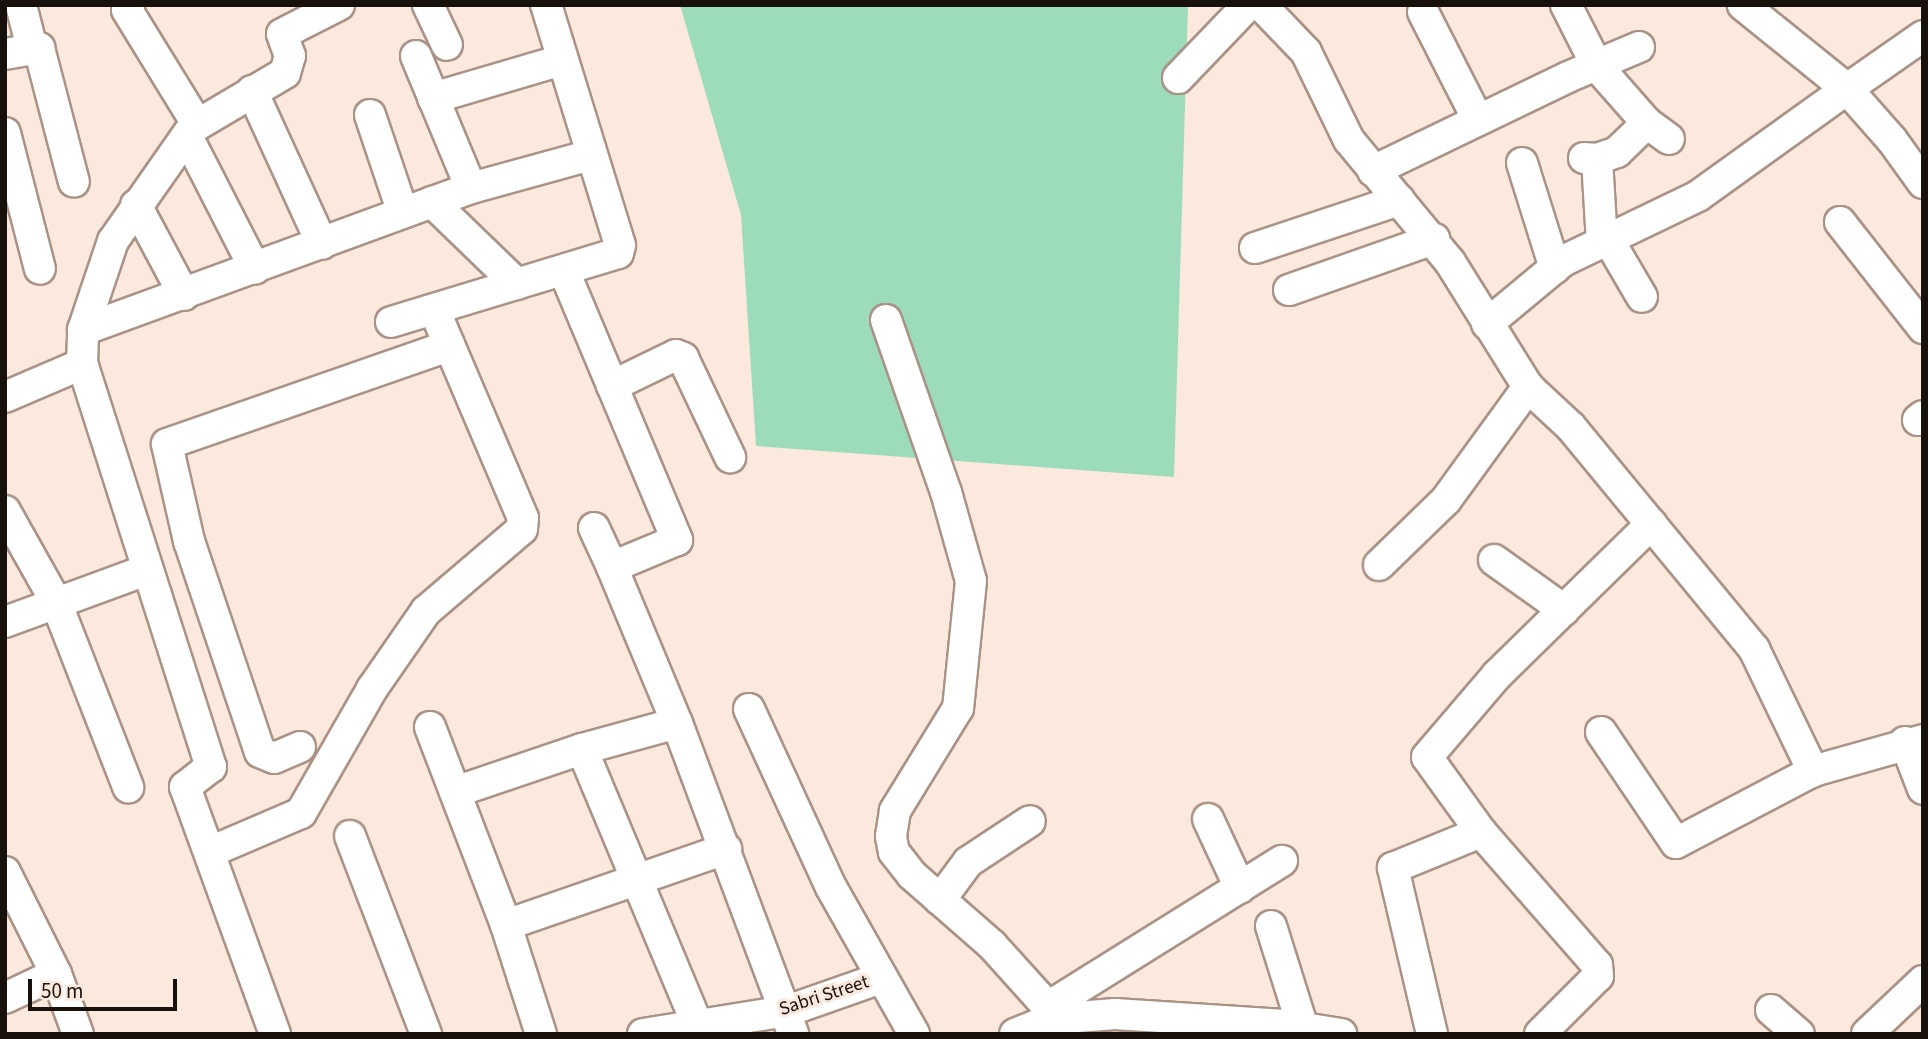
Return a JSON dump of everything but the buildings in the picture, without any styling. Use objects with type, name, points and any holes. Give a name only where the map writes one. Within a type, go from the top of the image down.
[{"type":"street","points":[[21,5],[19,51],[39,48],[74,182]]},
{"type":"street","points":[[129,5],[127,10],[192,130],[256,269]]},
{"type":"street","points":[[275,1034],[185,787],[211,767],[82,364],[83,330],[113,242],[136,205],[192,130],[285,73],[290,56],[282,34],[339,5]]},
{"type":"street","points":[[428,5],[447,46]]},
{"type":"street","points":[[1178,78],[1248,5]]},
{"type":"street","points":[[1261,5],[1306,52],[1349,140],[1434,239],[1528,387],[1571,427],[1754,649],[1813,771]]},
{"type":"street","points":[[1566,5],[1597,66],[1658,131],[1591,159],[1605,241],[1642,297]]},
{"type":"street","points":[[391,322],[618,253],[620,245],[562,60],[552,7]]},
{"type":"street","points":[[1754,8],[1847,89],[1919,169]]},
{"type":"street","points":[[1423,12],[1478,120]]},
{"type":"street","points":[[1487,324],[1555,268],[1698,196],[1923,36]]},
{"type":"street","points":[[1373,171],[1639,47]]},
{"type":"street","points":[[416,56],[471,188]]},
{"type":"street","points":[[433,98],[562,60]]},
{"type":"street","points":[[252,91],[322,243]]},
{"type":"street","points":[[370,115],[403,213]]},
{"type":"street","points":[[5,133],[40,269]]},
{"type":"street","points":[[83,330],[256,269],[471,188],[591,155]]},
{"type":"street","points":[[1522,163],[1555,268]]},
{"type":"street","points":[[1255,248],[1399,200]]},
{"type":"street","points":[[432,202],[517,284]]},
{"type":"street","points":[[136,205],[184,295]]},
{"type":"street","points":[[1840,222],[1923,328]]},
{"type":"street","points":[[1289,290],[1434,239]]},
{"type":"street","points":[[564,271],[677,540],[612,568]]},
{"type":"street","points":[[210,852],[301,813],[372,689],[426,611],[522,529],[523,518],[434,309]]},
{"type":"street","points":[[886,320],[946,492],[971,581],[958,708],[892,821],[894,852],[940,900],[992,945],[1050,1013],[1115,1014],[1213,1027],[1325,1032],[1271,926]]},
{"type":"street","points":[[300,747],[274,758],[260,752],[189,541],[167,444],[449,346]]},
{"type":"street","points":[[612,386],[676,355],[683,358],[730,457]]},
{"type":"street","points":[[5,397],[82,364]]},
{"type":"street","points":[[1379,565],[1446,500],[1528,387]]},
{"type":"street","points":[[5,511],[56,602],[128,787]]},
{"type":"street","points":[[1540,1034],[1598,976],[1597,965],[1481,832],[1427,757],[1497,675],[1651,524]]},
{"type":"street","points":[[594,528],[677,723],[790,1023]]},
{"type":"street","points":[[5,622],[56,602],[189,541]]},
{"type":"street","points":[[1494,560],[1564,610]]},
{"type":"street","points":[[749,709],[831,887],[914,1034]]},
{"type":"street","points":[[455,792],[582,749],[677,723]]},
{"type":"street","points":[[430,727],[506,925],[541,1034]]},
{"type":"street","points":[[1601,732],[1676,843],[1813,771],[1914,741],[1923,789]]},
{"type":"street","points":[[582,749],[634,881],[696,1022]]},
{"type":"street","points":[[1208,820],[1240,888]]},
{"type":"street","points":[[940,900],[968,862],[1030,821]]},
{"type":"street","points":[[1432,1034],[1394,868],[1481,832]]},
{"type":"street","points":[[350,836],[426,1034]]},
{"type":"street","points":[[506,925],[726,849]]},
{"type":"street","points":[[1015,1034],[1282,861]]},
{"type":"street","points":[[5,872],[56,974],[78,1034]]},
{"type":"street","points":[[5,998],[56,974]]},
{"type":"street","name":"Sabri Street","points":[[643,1034],[696,1022],[790,1023],[881,978]]},
{"type":"street","points":[[1867,1034],[1923,981]]},
{"type":"street","points":[[1771,1010],[1799,1034]]},
{"type":"green space","points":[[680,5],[1188,5],[1174,477],[756,446],[741,215]]}]
